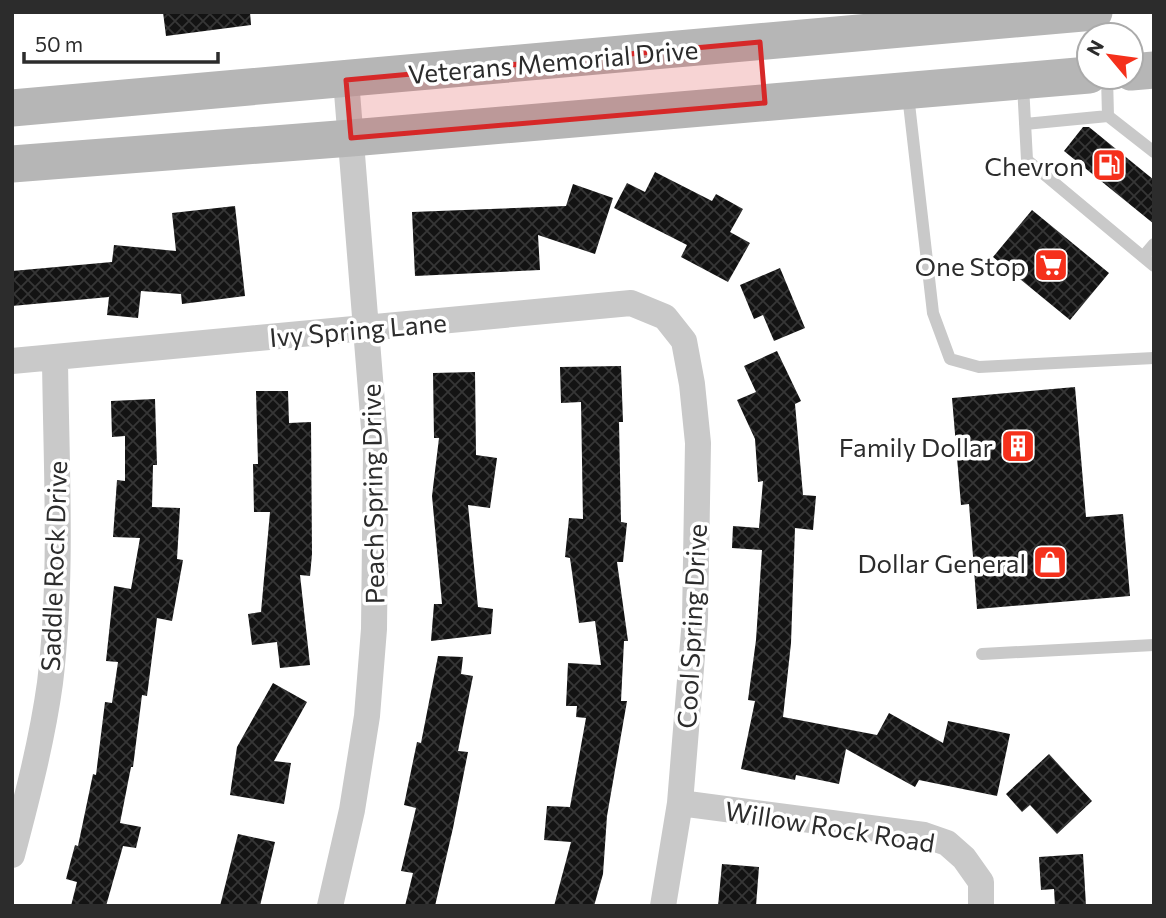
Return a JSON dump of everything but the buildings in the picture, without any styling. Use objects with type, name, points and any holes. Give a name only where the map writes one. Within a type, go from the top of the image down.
[{"type":"main road","name":"Veterans Memorial Drive","points":[[12,108],[1094,12]]},
{"type":"main road","points":[[760,42],[765,103]]},
{"type":"main road","points":[[12,164],[1075,76]]},
{"type":"street","name":"Peach Spring Drive","points":[[330,906],[352,810],[367,716],[374,629],[376,453],[346,80]]},
{"type":"street","name":"Ivy Spring Lane","points":[[12,361],[631,303],[665,317],[685,346]]},
{"type":"street","name":"Cool Spring Drive","points":[[663,906],[680,803],[695,618],[698,443],[685,346]]},
{"type":"street","name":"Saddle Rock Drive","points":[[12,855],[33,778],[50,683],[58,570],[55,357]]},
{"type":"street","name":"Willow Rock Road","points":[[680,803],[924,835],[947,844],[964,858],[981,882],[981,906]]},
{"type":"lane","points":[[1022,81],[1027,160],[1154,266]]},
{"type":"lane","points":[[908,91],[933,313],[950,359],[979,367],[1154,358]]},
{"type":"lane","points":[[1107,91],[1108,116]]},
{"type":"lane","points":[[1025,124],[1108,116],[1154,152]]},
{"type":"lane","points":[[1143,257],[1154,244]]},
{"type":"lane","points":[[982,654],[1154,645]]},
{"type":"highlighted area","points":[[760,42],[765,103],[351,138],[346,80]]},
{"type":"place","name":"Chevron","points":[[1109,165]]},
{"type":"place","name":"One Stop","points":[[1051,265]]},
{"type":"place","name":"Family Dollar","points":[[1018,446]]},
{"type":"place","name":"Dollar General","points":[[1050,562]]}]
